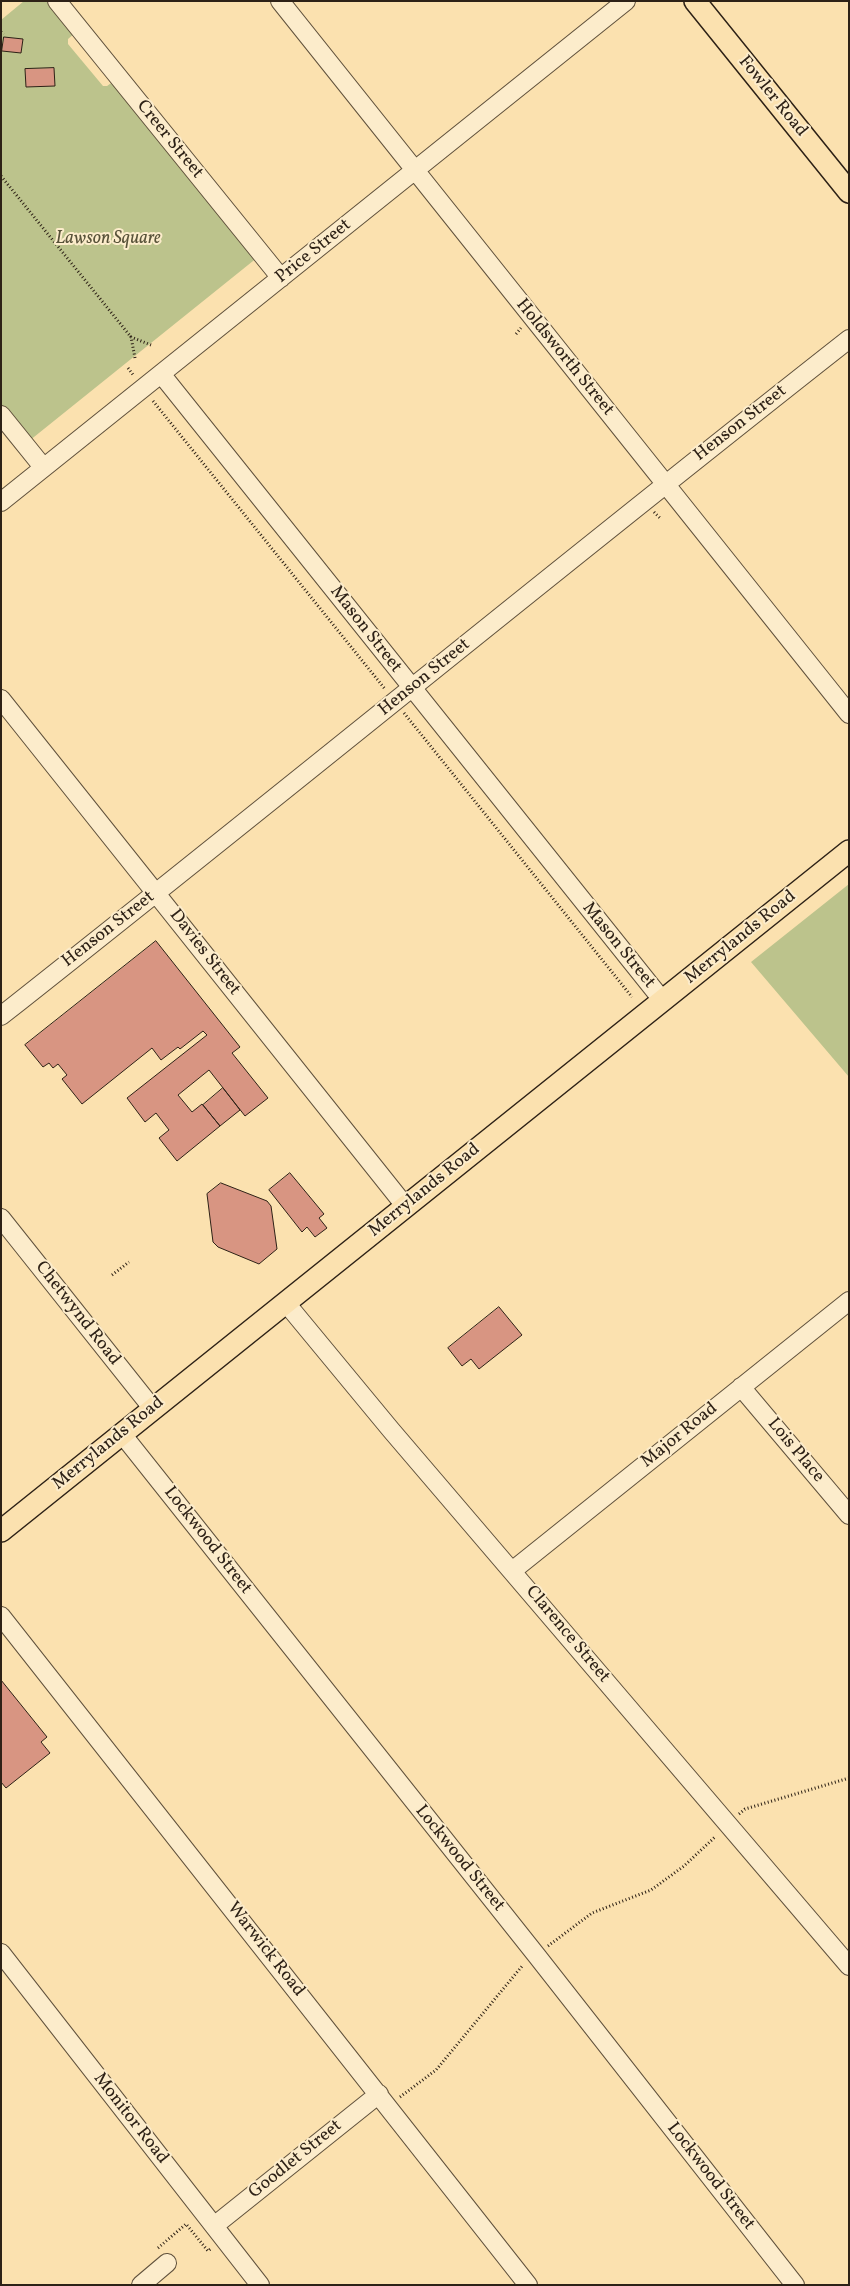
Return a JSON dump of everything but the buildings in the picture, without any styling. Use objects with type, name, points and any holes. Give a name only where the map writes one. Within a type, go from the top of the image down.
[{"type":"main road","name":"Fowler Road","points":[[695,1],[849,192]]},
{"type":"main road","name":"Merrylands Road","points":[[1,1530],[849,852]]},
{"type":"street","name":"Creer Street","points":[[58,1],[281,278]]},
{"type":"street","name":"Holdsworth Street","points":[[280,1],[849,714]]},
{"type":"street","name":"Price Street","points":[[1,502],[626,1]]},
{"type":"street","name":"Henson Street","points":[[1,1016],[396,702],[665,483],[849,339]]},
{"type":"street","name":"Mason Street","points":[[162,374],[663,1001]]},
{"type":"street","points":[[1,415],[43,467]]},
{"type":"street","name":"Davies Street","points":[[1,699],[406,1207]]},
{"type":"street","name":"Chetwynd Road","points":[[1,1218],[153,1409]]},
{"type":"street","name":"Major Road","points":[[512,1571],[849,1301]]},
{"type":"street","name":"Clarence Street","points":[[286,1303],[391,1430],[849,1966]]},
{"type":"street","name":"Lois Place","points":[[741,1387],[849,1515]]},
{"type":"street","name":"Lockwood Street","points":[[122,1434],[537,1956],[795,2285]]},
{"type":"street","name":"Warwick Road","points":[[1,1616],[528,2285]]},
{"type":"street","name":"Monitor Road","points":[[1,1953],[260,2285]]},
{"type":"street","name":"Goodlet Street","points":[[214,2226],[379,2094]]},
{"type":"street","points":[[141,2285],[167,2263]]},
{"type":"path","points":[[1,176],[132,336],[151,346]]},
{"type":"path","points":[[132,336],[135,358]]},
{"type":"path","points":[[128,368],[632,997]]},
{"type":"path","points":[[112,1275],[129,1262]]},
{"type":"path","points":[[742,1811],[816,1786],[849,1778]]},
{"type":"path","points":[[551,1943],[592,1913],[651,1890],[684,1866],[715,1837]]},
{"type":"path","points":[[410,2090],[436,2070],[522,1966]]},
{"type":"green space","name":"Lawson Square","points":[[24,1],[48,1],[75,33],[68,39],[68,44],[103,86],[107,86],[114,81],[258,257],[29,441],[1,406],[1,20]]},
{"type":"green space","points":[[849,884],[849,1077],[751,962]]}]
